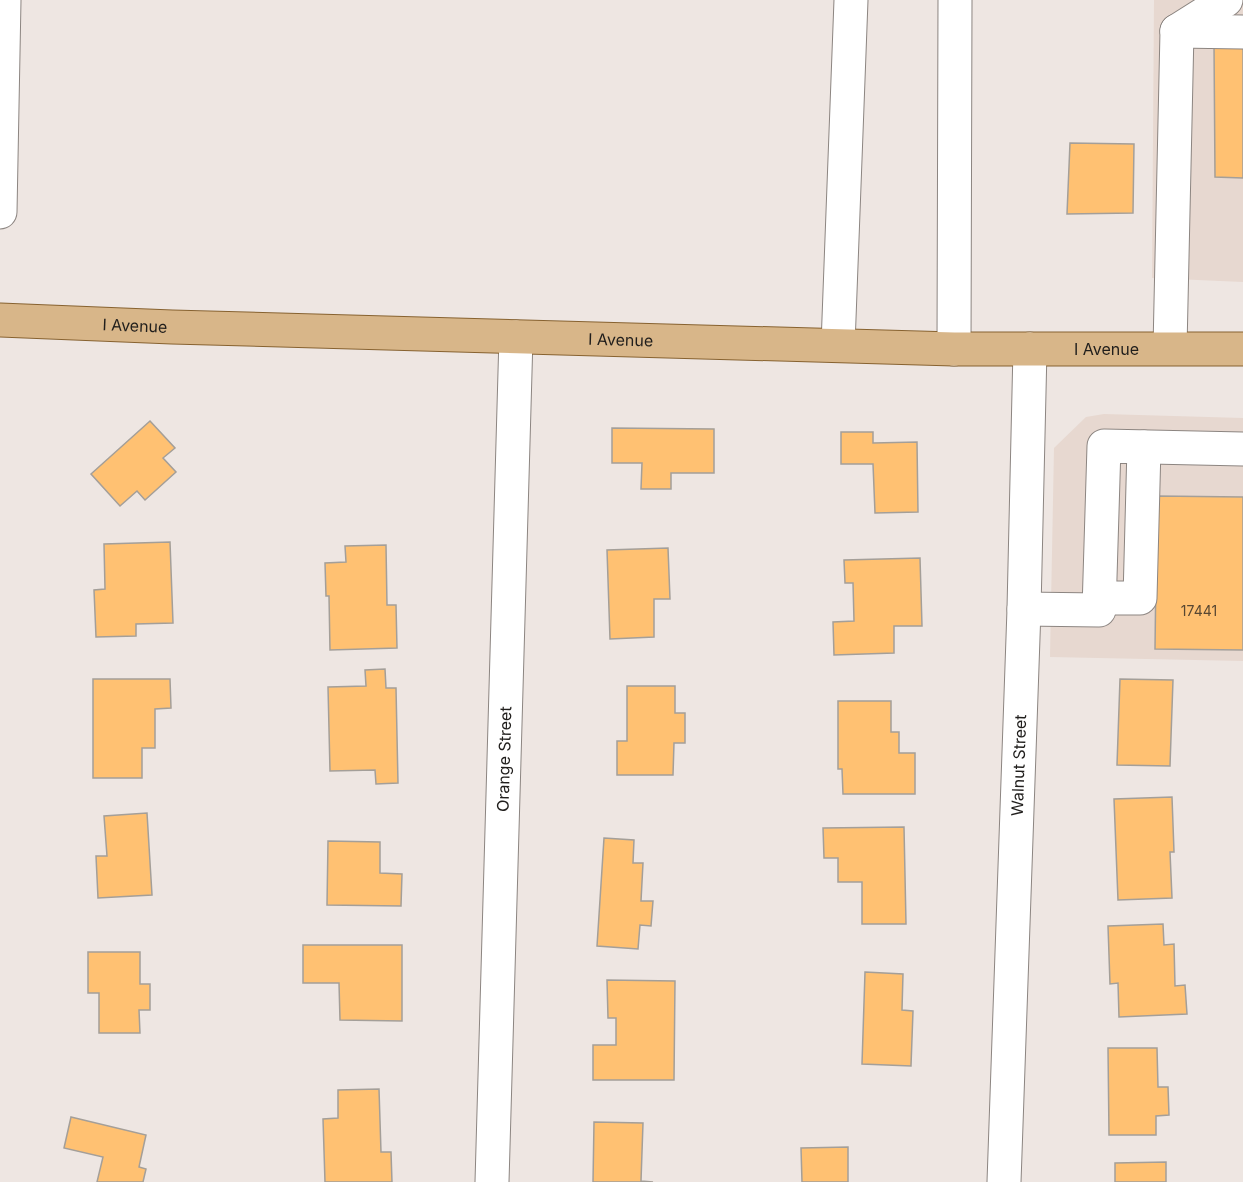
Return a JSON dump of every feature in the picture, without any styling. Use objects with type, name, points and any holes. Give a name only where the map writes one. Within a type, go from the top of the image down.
[{"type":"main road","name":"I Avenue","points":[[0,320],[954,349],[1243,349]]},
{"type":"street","points":[[0,212],[4,0]]},
{"type":"street","points":[[838,345],[851,0]]},
{"type":"street","points":[[954,349],[955,0]]},
{"type":"street","points":[[1177,31],[1226,0]]},
{"type":"street","points":[[1233,0],[1243,4]]},
{"type":"street","points":[[1177,31],[1243,32]]},
{"type":"street","points":[[1170,348],[1177,31]]},
{"type":"street","name":"Orange Street","points":[[492,1182],[516,337]]},
{"type":"street","name":"Walnut Street","points":[[1004,1182],[1024,609],[1030,349]]},
{"type":"street","points":[[1024,609],[1099,610],[1104,446],[1243,449]]},
{"type":"shaded area","points":[[1154,0],[1243,0],[1243,282],[1152,278]]},
{"type":"shaded area","points":[[1104,414],[1243,418],[1243,661],[1050,657],[1054,448],[1086,417]]},
{"type":"building","points":[[1243,22],[1243,178],[1215,177],[1214,44]]},
{"type":"building","points":[[1070,143],[1134,144],[1133,213],[1067,214]]},
{"type":"building","points":[[150,421],[175,448],[163,458],[176,472],[145,500],[137,491],[120,506],[91,474]]},
{"type":"building","points":[[612,428],[714,429],[714,473],[671,473],[671,489],[641,489],[642,463],[612,463]]},
{"type":"building","points":[[841,432],[873,432],[873,443],[917,442],[918,512],[875,513],[873,464],[841,464]]},
{"type":"building","points":[[1157,496],[1243,497],[1243,650],[1155,649]]},
{"type":"building","points":[[170,542],[173,623],[136,624],[136,636],[96,637],[94,590],[105,589],[104,544]]},
{"type":"building","points":[[386,545],[387,605],[396,605],[397,648],[330,650],[329,596],[326,596],[325,563],[346,562],[345,546]]},
{"type":"building","points":[[668,548],[670,599],[654,599],[654,637],[610,639],[607,550]]},
{"type":"building","points":[[920,558],[922,626],[894,626],[894,653],[834,655],[833,622],[854,621],[853,583],[845,583],[844,560]]},
{"type":"building","points":[[385,669],[386,688],[396,688],[398,783],[376,784],[375,770],[330,771],[328,687],[366,686],[365,670]]},
{"type":"building","points":[[93,679],[170,679],[171,708],[155,709],[155,748],[142,748],[142,778],[93,778]]},
{"type":"building","points":[[1120,679],[1173,680],[1170,766],[1117,765]]},
{"type":"building","points":[[627,686],[675,686],[675,713],[685,713],[685,743],[674,743],[673,775],[617,775],[617,741],[627,741]]},
{"type":"building","points":[[838,701],[891,701],[891,732],[899,732],[899,753],[915,753],[915,794],[843,794],[842,769],[838,769]]},
{"type":"building","points":[[1172,797],[1174,852],[1170,852],[1172,898],[1118,900],[1114,799]]},
{"type":"building","points":[[147,813],[152,895],[98,898],[96,856],[107,856],[104,816]]},
{"type":"building","points":[[904,827],[906,924],[862,924],[862,882],[838,882],[838,858],[824,858],[823,828]]},
{"type":"building","points":[[604,838],[634,840],[633,863],[643,863],[641,901],[653,901],[651,926],[640,925],[638,949],[597,946]]},
{"type":"building","points":[[328,841],[380,842],[380,873],[402,874],[401,906],[327,905]]},
{"type":"building","points":[[1163,924],[1164,945],[1174,944],[1175,986],[1185,985],[1187,1014],[1119,1017],[1118,983],[1110,984],[1108,926]]},
{"type":"building","points":[[303,945],[402,945],[402,1021],[340,1020],[339,983],[303,983]]},
{"type":"building","points":[[88,952],[140,952],[140,984],[150,984],[150,1010],[139,1010],[140,1033],[99,1033],[99,993],[88,993]]},
{"type":"building","points":[[865,972],[903,974],[902,1010],[913,1011],[911,1066],[862,1064]]},
{"type":"building","points":[[607,980],[675,981],[674,1080],[593,1080],[593,1045],[616,1045],[616,1018],[608,1018]]},
{"type":"building","points":[[1108,1048],[1157,1048],[1158,1087],[1168,1087],[1169,1115],[1156,1116],[1156,1135],[1109,1135]]},
{"type":"building","points":[[379,1089],[381,1152],[391,1152],[392,1182],[325,1182],[323,1119],[338,1118],[338,1090]]},
{"type":"building","points":[[71,1117],[146,1135],[139,1167],[146,1169],[143,1182],[97,1182],[103,1157],[64,1148]]},
{"type":"building","points":[[594,1122],[643,1123],[641,1181],[653,1182],[593,1182]]},
{"type":"building","points":[[848,1147],[848,1182],[802,1182],[801,1148]]},
{"type":"building","points":[[1166,1162],[1166,1182],[1115,1182],[1115,1163]]}]
